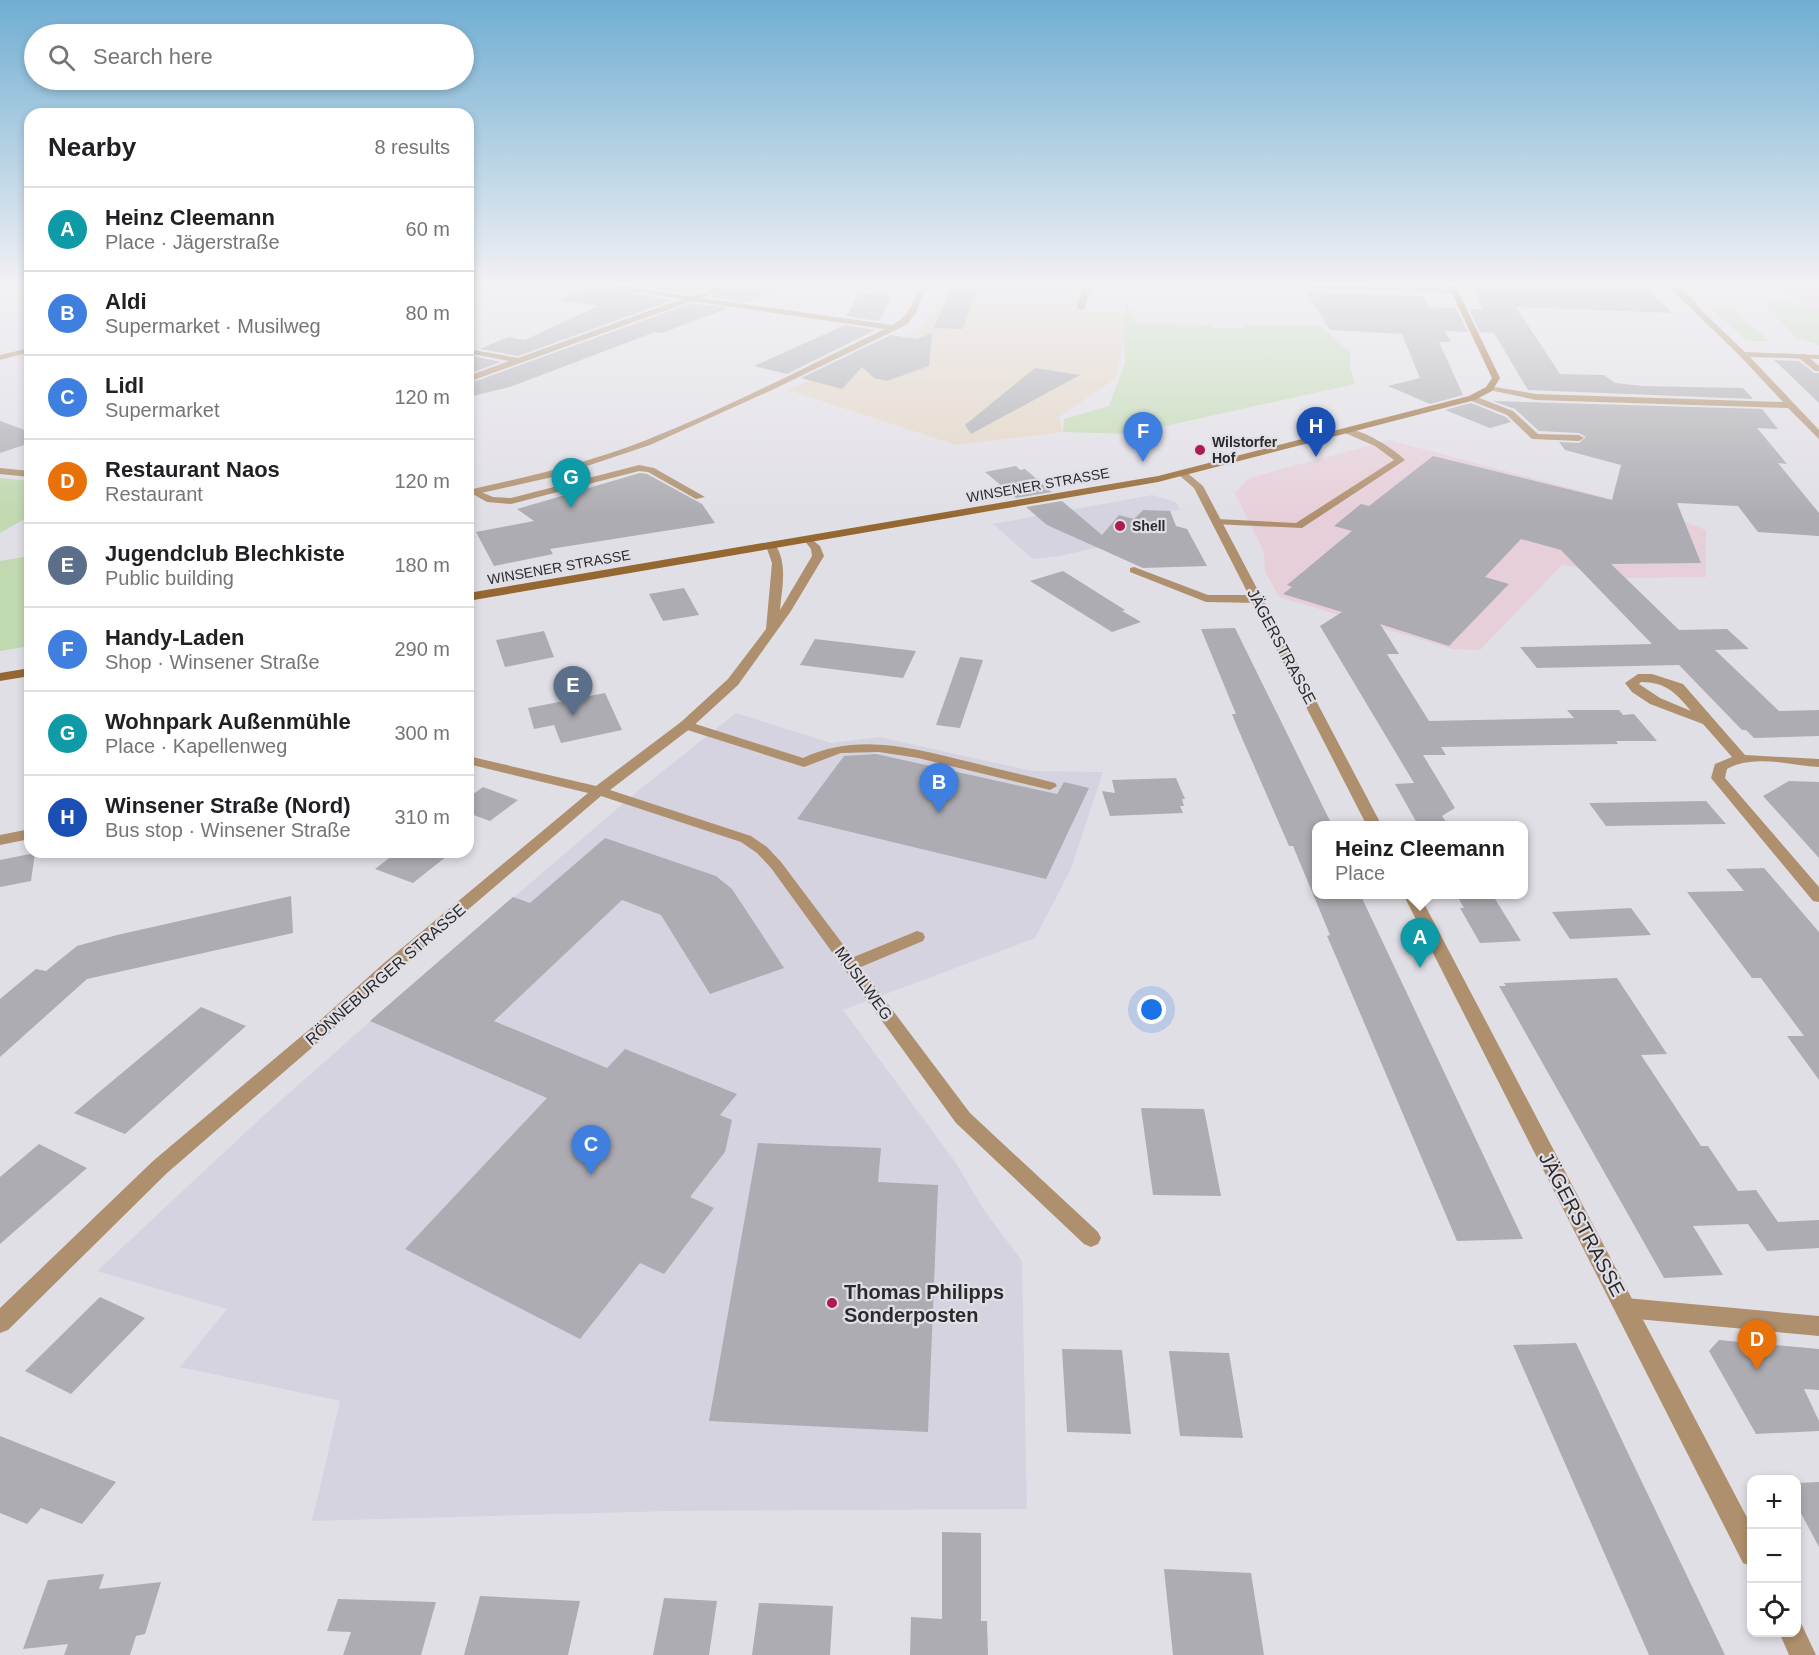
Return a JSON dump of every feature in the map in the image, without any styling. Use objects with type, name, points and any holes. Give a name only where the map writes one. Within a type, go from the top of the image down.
[{"type":"main road","points":[[1489,389],[1496,381],[1496,375],[1490,362]]},
{"type":"main road","name":"WINSENER STRASSE","points":[[474,596],[1083,493],[1182,473],[1472,398],[1489,389]]},
{"type":"main road","points":[[0,677],[24,673]]},
{"type":"street","points":[[474,377],[518,362]]},
{"type":"street","points":[[474,491],[572,469],[672,434],[822,362]]},
{"type":"street","points":[[1751,362],[1819,436]]},
{"type":"street","points":[[1489,389],[1536,396],[1792,405]]},
{"type":"street","points":[[1472,398],[1510,413],[1535,437],[1579,438]]},
{"type":"street","points":[[1216,522],[1298,525],[1400,460],[1378,444],[1348,431]]},
{"type":"street","points":[[474,493],[490,500],[512,501],[633,468],[645,469],[700,496]]},
{"type":"street","points":[[572,469],[584,483]]},
{"type":"street","points":[[0,471],[24,473]]},
{"type":"street","name":"JÄGERSTRASSE","points":[[1182,473],[1198,486],[1373,821]]},
{"type":"street","name":"RÖNNEBURGER STRASSE","points":[[0,1323],[160,1167],[323,1028],[390,967],[599,791],[686,725],[733,682],[785,611],[818,556],[816,548],[809,540]]},
{"type":"street","points":[[771,546],[778,563],[772,629]]},
{"type":"street","points":[[1134,570],[1206,598],[1257,599]]},
{"type":"street","points":[[1708,721],[1651,698],[1639,692],[1631,683],[1644,677],[1670,683],[1686,694],[1740,758]]},
{"type":"street","points":[[686,725],[804,763],[819,754],[835,750],[890,748],[1050,786]]},
{"type":"street","points":[[1819,764],[1740,758],[1726,761],[1720,767],[1719,778],[1819,897]]},
{"type":"street","name":"MUSILWEG","points":[[474,761],[599,791],[746,840],[762,850],[776,865],[963,1118],[1091,1238]]},
{"type":"street","points":[[0,840],[24,835]]},
{"type":"street","name":"JÄGERSTRASSE","points":[[1414,899],[1747,1544]]},
{"type":"street","points":[[850,966],[917,937]]},
{"type":"street","points":[[1626,1308],[1819,1326]]},
{"type":"street","points":[[1794,1637],[1803,1655]]},
{"type":"shaded area","points":[[849,362],[1119,362],[1115,379],[1059,417],[1063,432],[956,445],[788,390]]},
{"type":"shaded area","points":[[1389,440],[1660,512],[1706,530],[1706,577],[1614,578],[1563,564],[1480,650],[1452,649],[1279,597],[1265,571],[1264,552],[1235,493],[1249,478]]},
{"type":"shaded area","points":[[1152,495],[1176,502],[1180,510],[1171,511],[1175,524],[1148,525],[1112,544],[1060,556],[1033,559],[993,524]]},
{"type":"shaded area","points":[[736,713],[831,743],[879,737],[1032,771],[1103,772],[1071,869],[1035,938],[843,1010],[956,1163],[984,1210],[1022,1261],[1027,1509],[671,1511],[312,1521],[340,1401],[180,1367],[227,1309],[97,1271],[262,1117],[400,995],[639,790]]},
{"type":"green space","points":[[1350,362],[1355,384],[1129,434],[1063,432],[1064,419],[1109,406],[1125,363]]},
{"type":"green space","points":[[0,478],[24,480],[24,519],[0,533]]},
{"type":"green space","points":[[24,557],[24,647],[0,651],[0,561]]},
{"type":"building","points":[[474,362],[500,362],[474,372]]},
{"type":"building","points":[[528,362],[575,362],[510,387],[474,396],[474,382]]},
{"type":"building","points":[[762,362],[811,362],[787,374],[754,366]]},
{"type":"building","points":[[834,362],[929,362],[929,366],[887,381],[874,378],[862,367],[842,389],[801,378]]},
{"type":"building","points":[[1414,362],[1448,362],[1463,395],[1430,404],[1388,386],[1420,378]]},
{"type":"building","points":[[1511,362],[1552,362],[1560,374],[1604,375],[1615,383],[1643,386],[1743,388],[1753,399],[1528,390]]},
{"type":"building","points":[[1776,362],[1801,362],[1814,373],[1819,373],[1819,403]]},
{"type":"building","points":[[1035,368],[1080,375],[971,434],[965,425]]},
{"type":"building","points":[[1493,401],[1762,409],[1778,429],[1757,428],[1787,464],[1778,463],[1819,513],[1819,536],[1758,532],[1738,506],[1677,503],[1701,563],[1611,564],[1679,630],[1727,629],[1749,649],[1715,650],[1779,711],[1819,710],[1819,736],[1754,738],[1746,730],[1742,730],[1679,665],[1537,668],[1520,647],[1652,644],[1561,550],[1521,539],[1485,577],[1509,584],[1449,646],[1380,624],[1399,654],[1387,654],[1429,721],[1574,718],[1567,710],[1619,710],[1623,715],[1634,714],[1657,741],[1616,741],[1618,744],[1441,747],[1446,755],[1423,755],[1455,808],[1442,816],[1445,821],[1416,821],[1395,784],[1414,783],[1320,626],[1342,612],[1283,594],[1292,587],[1287,585],[1352,531],[1334,526],[1361,504],[1369,506],[1433,456],[1612,500],[1621,465],[1565,450],[1559,442],[1579,443],[1586,437],[1579,433],[1539,431],[1515,409]]},
{"type":"building","points":[[1471,403],[1506,417],[1511,422],[1490,428],[1445,410]]},
{"type":"building","points":[[0,421],[24,430],[24,445],[0,453]]},
{"type":"building","points":[[1016,466],[1020,470],[1025,469],[1052,492],[1016,498],[985,472]]},
{"type":"building","points":[[640,473],[647,474],[702,504],[715,523],[550,549],[553,554],[494,566],[476,532],[534,521],[517,509]]},
{"type":"building","points":[[1062,501],[1102,535],[1119,515],[1134,519],[1143,510],[1170,511],[1176,526],[1187,529],[1207,566],[1143,568],[1047,525],[1026,507]]},
{"type":"building","points":[[1063,571],[1141,622],[1112,632],[1030,581]]},
{"type":"building","points":[[684,588],[699,615],[663,621],[649,594]]},
{"type":"building","points":[[1235,628],[1330,821],[1312,821],[1312,892],[1293,846],[1289,846],[1238,729],[1232,714],[1236,714],[1201,629]]},
{"type":"building","points":[[544,631],[554,657],[505,667],[496,640]]},
{"type":"building","points":[[815,639],[916,651],[903,678],[800,665]]},
{"type":"building","points":[[960,657],[983,660],[960,728],[936,725]]},
{"type":"building","points":[[605,693],[622,730],[561,743],[554,725],[534,729],[528,708]]},
{"type":"building","points":[[876,754],[1057,794],[1064,782],[1089,788],[1046,879],[797,819],[844,756]]},
{"type":"building","points":[[1176,778],[1185,799],[1182,799],[1184,806],[1180,806],[1183,813],[1110,816],[1102,791],[1115,793],[1112,780]]},
{"type":"building","points":[[1789,781],[1819,782],[1819,858],[1763,796]]},
{"type":"building","points":[[483,787],[518,800],[490,821],[474,815],[474,794]]},
{"type":"building","points":[[1706,801],[1726,824],[1606,826],[1589,803]]},
{"type":"building","points":[[605,838],[716,876],[732,889],[784,968],[710,994],[661,915],[622,900],[494,1021],[607,1068],[625,1049],[737,1094],[720,1115],[732,1120],[725,1152],[690,1197],[714,1208],[664,1274],[640,1263],[580,1339],[405,1249],[547,1098],[370,1021],[513,897],[530,903]]},
{"type":"building","points":[[24,855],[24,858],[34,858],[31,881],[0,887],[0,860]]},
{"type":"building","points":[[389,858],[444,858],[413,883],[375,869]]},
{"type":"building","points":[[1764,868],[1819,932],[1819,1080],[1787,1036],[1804,1036],[1761,978],[1752,978],[1687,892],[1744,891],[1726,869]]},
{"type":"building","points":[[291,896],[293,933],[87,979],[0,1057],[0,999],[36,969],[46,971],[77,946]]},
{"type":"building","points":[[1315,899],[1362,899],[1523,1239],[1457,1241],[1327,936],[1330,935]]},
{"type":"building","points":[[1459,899],[1495,899],[1521,941],[1480,943],[1460,908],[1464,908]]},
{"type":"building","points":[[1631,908],[1651,935],[1570,939],[1552,912]]},
{"type":"building","points":[[1617,978],[1667,1054],[1641,1055],[1701,1146],[1708,1146],[1738,1191],[1756,1190],[1778,1222],[1819,1220],[1819,1248],[1767,1251],[1748,1224],[1693,1226],[1723,1275],[1664,1278],[1499,986],[1506,986],[1504,983]]},
{"type":"building","points":[[201,1007],[246,1026],[125,1134],[74,1113]]},
{"type":"building","points":[[1141,1108],[1204,1109],[1221,1196],[1153,1195]]},
{"type":"building","name":"Thomas Philipps Sonderposten","points":[[758,1143],[881,1148],[878,1182],[938,1185],[928,1432],[709,1421]]},
{"type":"building","points":[[39,1144],[87,1168],[0,1244],[0,1177]]},
{"type":"building","points":[[100,1297],[145,1318],[71,1394],[25,1371]]},
{"type":"building","points":[[1719,1340],[1819,1349],[1819,1390],[1804,1389],[1819,1421],[1819,1431],[1756,1434],[1709,1351]]},
{"type":"building","points":[[1576,1343],[1725,1655],[1649,1655],[1513,1345]]},
{"type":"building","points":[[1062,1349],[1122,1350],[1131,1434],[1067,1432]]},
{"type":"building","points":[[1169,1351],[1229,1353],[1243,1438],[1180,1436]]},
{"type":"building","points":[[0,1436],[116,1482],[82,1524],[41,1508],[27,1524],[0,1513]]},
{"type":"building","points":[[1819,1482],[1819,1547],[1801,1513],[1801,1483]]},
{"type":"building","points":[[942,1532],[981,1533],[981,1621],[987,1621],[988,1655],[910,1655],[911,1617],[942,1619]]},
{"type":"building","points":[[1164,1569],[1251,1573],[1264,1655],[1173,1655]]},
{"type":"building","points":[[104,1574],[99,1589],[161,1582],[145,1634],[136,1636],[130,1655],[64,1655],[68,1644],[23,1649],[48,1580]]},
{"type":"building","points":[[480,1596],[580,1601],[568,1655],[464,1655]]},
{"type":"building","points":[[664,1598],[717,1601],[709,1655],[653,1655]]},
{"type":"building","points":[[338,1599],[436,1602],[421,1655],[343,1655],[351,1632],[327,1631]]},
{"type":"building","points":[[759,1603],[833,1606],[830,1655],[752,1655]]},
{"type":"place","name":"Wilstorfer Hof","points":[[1200,450]]},
{"type":"place","name":"Winsener Straße (Nord)","points":[[1316,457]]},
{"type":"place","name":"Handy-Laden","points":[[1143,462]]},
{"type":"place","name":"Wohnpark Außenmühle","points":[[571,508]]},
{"type":"place","name":"Shell","points":[[1120,526]]},
{"type":"place","name":"Jugendclub Blechkiste","points":[[573,716]]},
{"type":"place","name":"Aldi","points":[[939,813]]},
{"type":"place","name":"Heinz Cleemann","points":[[1420,968]]},
{"type":"place","name":"Lidl","points":[[591,1175]]},
{"type":"place","name":"Thomas Philipps Sonderposten","points":[[832,1303]]},
{"type":"place","name":"Restaurant Naos","points":[[1757,1370]]}]
